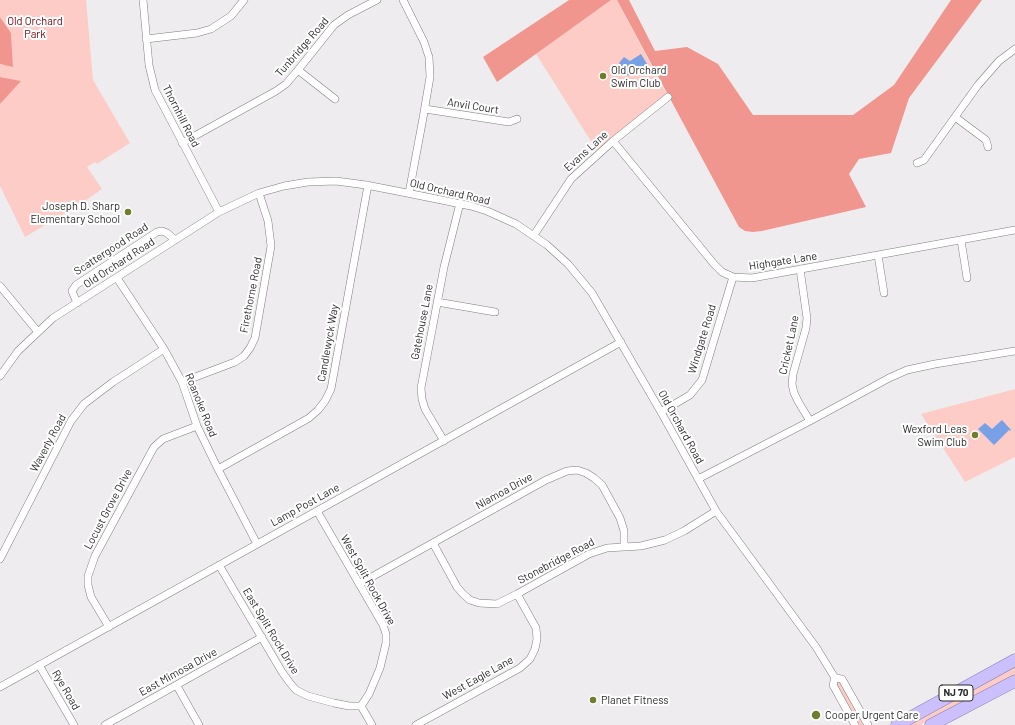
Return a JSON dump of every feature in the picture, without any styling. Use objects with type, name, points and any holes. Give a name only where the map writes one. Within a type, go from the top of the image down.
[{"type":"highway","name":"NJ 70","points":[[897,725],[1015,660]]},
{"type":"highway","name":"NJ 70","points":[[931,725],[1015,681]]},
{"type":"street","name":"Thornhill Road","points":[[143,0],[146,39],[151,76],[155,90],[219,212]]},
{"type":"street","points":[[146,39],[197,33],[211,29],[231,16],[244,0]]},
{"type":"street","name":"Tunbridge Road","points":[[182,142],[276,91],[286,84],[334,25],[348,15],[377,0]]},
{"type":"street","points":[[403,0],[419,29],[429,57],[430,77],[409,193]]},
{"type":"street","points":[[917,163],[924,160],[978,85],[999,61],[1015,49]]},
{"type":"street","points":[[298,70],[335,99]]},
{"type":"street","name":"Evans Lane","points":[[534,235],[570,180],[613,141],[668,97]]},
{"type":"street","name":"Anvil Court","points":[[425,109],[509,122],[517,118]]},
{"type":"street","points":[[955,117],[986,140],[988,147]]},
{"type":"street","points":[[613,141],[714,264],[722,272],[732,277]]},
{"type":"street","name":"Old Orchard Road","points":[[0,376],[18,351],[53,318],[219,212],[259,193],[284,186],[318,181],[336,181],[368,185],[460,203],[494,214],[516,224],[534,235],[554,251],[583,281],[592,293],[716,511],[816,647],[835,678],[833,685],[855,725]]},
{"type":"street","name":"Candlewyck Way","points":[[218,469],[309,418],[325,401],[331,389],[368,185]]},
{"type":"street","name":"Firethorne Road","points":[[182,382],[235,362],[244,356],[255,338],[271,246],[268,221],[259,193]]},
{"type":"street","name":"Gatehouse Lane","points":[[444,441],[425,409],[421,388],[444,267],[460,203]]},
{"type":"street","name":"Highgate Lane","points":[[732,277],[752,278],[1015,230]]},
{"type":"street","name":"Scattergood Road","points":[[77,303],[72,291],[76,285],[157,232],[162,231],[167,233],[175,240]]},
{"type":"street","points":[[961,240],[966,278]]},
{"type":"street","points":[[878,255],[884,293]]},
{"type":"street","name":"Cricket Lane","points":[[800,269],[807,318],[806,328],[793,374],[792,384],[794,393],[810,421]]},
{"type":"street","name":"Windgate Road","points":[[661,412],[690,395],[702,380],[732,277]]},
{"type":"street","name":"Roanoke Road","points":[[117,278],[164,349],[182,382],[197,426],[257,544]]},
{"type":"street","points":[[0,286],[38,332]]},
{"type":"street","points":[[437,302],[495,312]]},
{"type":"street","name":"Lamp Post Lane","points":[[0,687],[621,342]]},
{"type":"street","name":"Waverly Road","points":[[0,559],[71,421],[84,404],[113,382],[164,349]]},
{"type":"street","points":[[698,479],[889,378],[907,370],[1015,351]]},
{"type":"street","name":"Locust Grove Drive","points":[[109,627],[91,597],[88,585],[88,576],[95,556],[154,447],[163,439],[197,426]]},
{"type":"street","name":"Niamoa Drive","points":[[360,584],[546,480],[567,471],[577,470],[586,473],[602,485],[620,518],[624,531],[624,547]]},
{"type":"street","name":"West Split Rock Drive","points":[[317,511],[360,584],[383,625],[386,634],[386,643],[380,668],[369,694],[361,706]]},
{"type":"street","name":"Stonebridge Road","points":[[433,543],[457,587],[470,600],[479,603],[497,604],[589,554],[607,548],[641,546],[666,540],[684,531],[716,511]]},
{"type":"street","name":"East Split Rock Drive","points":[[219,565],[290,683],[296,690],[308,696],[334,703],[348,706],[361,706]]},
{"type":"street","name":"West Eagle Lane","points":[[416,725],[520,668],[530,659],[535,649],[537,639],[536,628],[517,594]]},
{"type":"street","name":"East Mimosa Drive","points":[[106,725],[262,637]]},
{"type":"street","name":"Rye Road","points":[[39,665],[74,725]]},
{"type":"street","name":"Old Orchard Road","points":[[835,678],[842,679],[868,725]]},
{"type":"street","points":[[177,686],[199,725]]},
{"type":"street","points":[[361,706],[372,725]]},
{"type":"green space","name":"Old Orchard Park","points":[[0,0],[86,0],[93,80],[130,143],[97,164],[95,162],[87,167],[102,189],[82,203],[25,237],[0,186],[0,104],[20,81],[0,77],[0,64],[13,66],[11,33],[0,17]]},
{"type":"green space","name":"Old Orchard Swim Club","points":[[611,0],[617,0],[668,97],[599,154],[536,54]]},
{"type":"green space","name":"Wexford Leas Swim Club","points":[[1015,389],[1015,457],[965,482],[921,414]]},
{"type":"green space","points":[[1015,667],[1015,674],[920,725],[906,725]]},
{"type":"green space","points":[[842,679],[868,725],[855,725],[833,685]]},
{"type":"shaded area","points":[[569,0],[611,0],[497,82],[483,57]]},
{"type":"shaded area","points":[[617,0],[629,0],[655,51],[687,47],[718,64],[753,115],[853,115],[894,85],[951,0],[982,0],[909,98],[891,153],[859,159],[849,174],[866,207],[753,232],[745,231],[739,227]]},
{"type":"shaded area","points":[[0,17],[11,33],[13,67],[0,64]]},
{"type":"shaded area","points":[[0,77],[21,81],[0,104]]},
{"type":"water","points":[[641,54],[650,69],[644,76],[637,70],[628,76],[619,63],[624,57],[630,61]]},
{"type":"water","points":[[1002,420],[1011,430],[1009,430],[994,445],[978,429],[985,423],[992,429]]},
{"type":"place","name":"Old Orchard Swim Club","points":[[603,76]]},
{"type":"place","name":"Joseph D. Sharp Elementary School","points":[[128,212]]},
{"type":"place","name":"Wexford Leas Swim Club","points":[[975,435]]},
{"type":"place","name":"Planet Fitness","points":[[593,700]]},
{"type":"place","name":"Cooper Urgent Care","points":[[816,715]]}]
